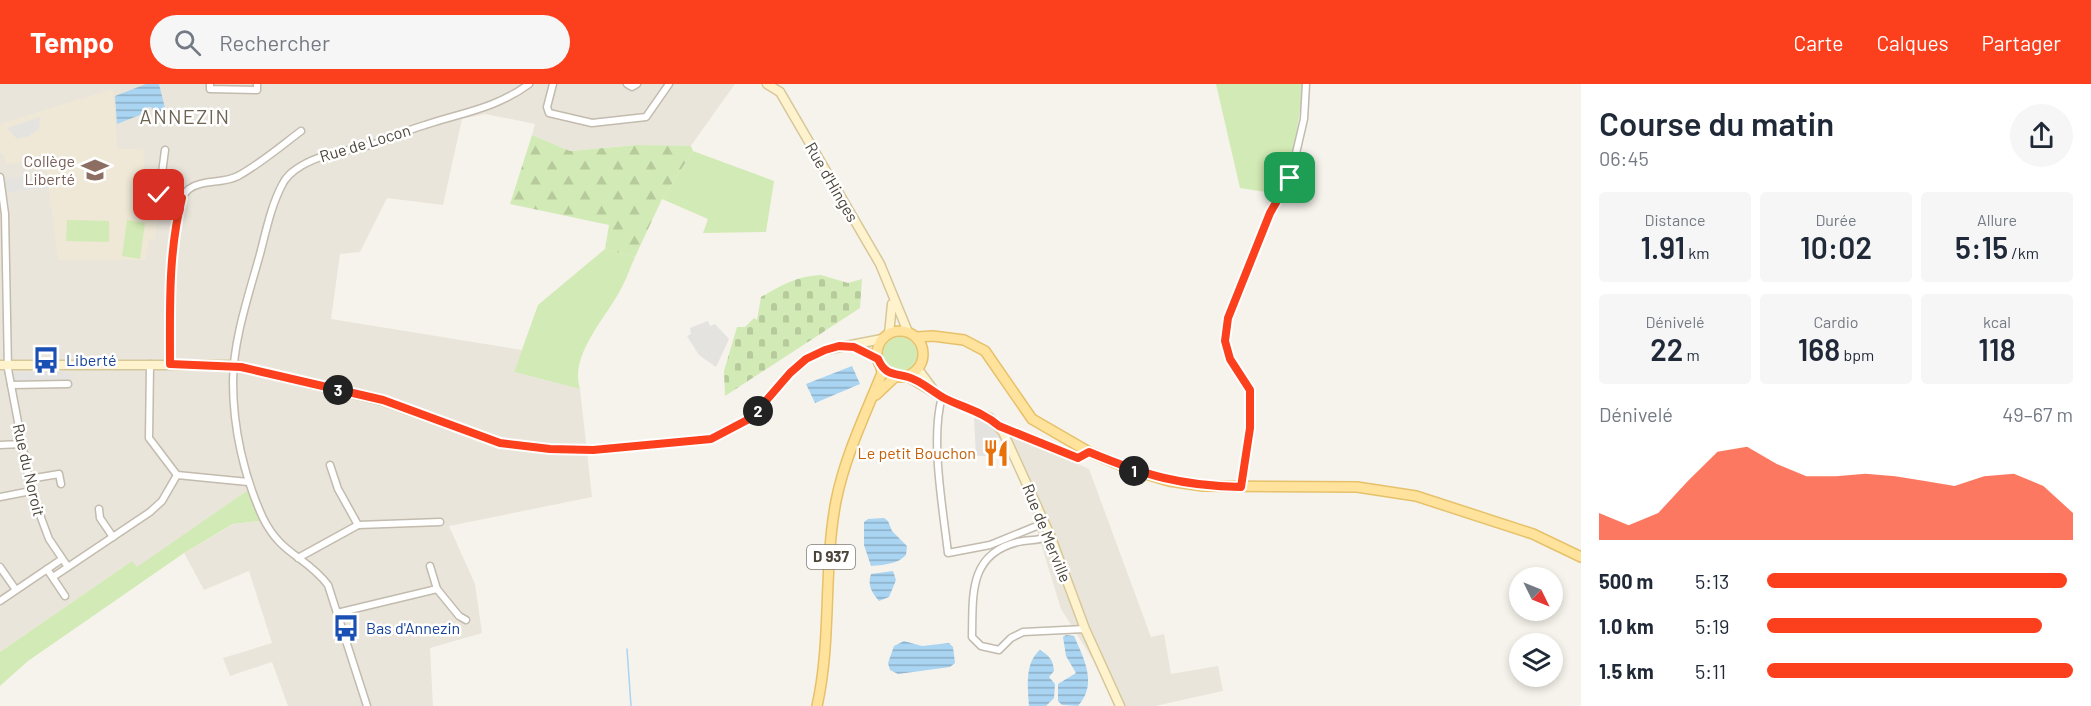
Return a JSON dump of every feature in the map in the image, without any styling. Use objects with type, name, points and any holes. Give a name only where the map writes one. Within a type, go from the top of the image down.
[{"type":"main road","name":"Rue d'Hinges","points":[[766,84],[780,92],[890,285],[908,332]]},
{"type":"main road","name":"Rue d'Hinges","points":[[886,336],[893,308],[890,285]]},
{"type":"main road","points":[[4,365],[234,365],[383,400],[481,437],[522,446],[593,450],[711,439],[751,418],[790,373],[806,359],[839,346],[908,332],[917,337],[964,340],[985,351],[1032,419],[1089,452],[1132,470],[1169,481],[1203,486],[1357,487],[1416,496],[1533,534],[1581,556]]},
{"type":"main road","points":[[880,363],[886,336]]},
{"type":"main road","points":[[917,337],[923,351]]},
{"type":"main road","points":[[918,369],[923,351],[931,343],[945,338]]},
{"type":"main road","points":[[839,346],[862,349],[901,376],[978,411],[999,426]]},
{"type":"main road","name":"D 937","points":[[817,706],[824,654],[836,502],[864,412],[882,373],[880,363]]},
{"type":"main road","points":[[901,376],[918,369]]},
{"type":"main road","points":[[918,369],[939,395]]},
{"type":"main road","name":"D 937","points":[[864,412],[879,391],[901,376]]},
{"type":"main road","name":"Rue de Merville","points":[[999,426],[1050,535],[1085,629],[1120,706]]},
{"type":"street","points":[[210,84],[210,89],[257,90],[257,84]]},
{"type":"street","name":"Rue de Locon","points":[[367,706],[328,585],[316,571],[273,536],[249,484],[243,464],[233,385],[234,365],[247,300],[272,212],[282,184],[290,174],[327,153],[372,144],[426,124],[479,111],[529,84]]},
{"type":"street","points":[[553,84],[547,107],[549,113],[592,123],[646,117],[667,86],[658,84]]},
{"type":"street","points":[[627,84],[632,87],[638,84]]},
{"type":"street","points":[[1241,487],[1250,428],[1250,390],[1230,359],[1225,341],[1228,318],[1270,213],[1290,178],[1304,119],[1306,84]]},
{"type":"street","points":[[170,364],[170,288],[173,242],[182,198],[187,190],[197,184],[238,176],[301,131]]},
{"type":"street","points":[[165,150],[159,195],[182,198]]},
{"type":"street","name":"Rue du Noroit","points":[[0,177],[3,189],[4,365],[11,385],[31,491],[44,530],[68,567]]},
{"type":"street","points":[[150,364],[149,438],[177,475],[249,484]]},
{"type":"street","points":[[11,385],[68,384]]},
{"type":"street","points":[[939,395],[939,467],[948,553],[990,545],[1044,523]]},
{"type":"street","points":[[999,426],[1078,458],[1089,452]]},
{"type":"street","points":[[0,445],[22,444]]},
{"type":"street","points":[[330,465],[338,489],[358,525]]},
{"type":"street","points":[[29,479],[59,474],[61,484]]},
{"type":"street","points":[[53,578],[150,512],[162,501],[177,475]]},
{"type":"street","points":[[0,497],[31,491]]},
{"type":"street","points":[[99,509],[100,518],[113,537]]},
{"type":"street","points":[[298,558],[358,525],[440,522]]},
{"type":"street","points":[[1050,535],[1039,541],[1020,541],[996,550],[981,564],[972,599],[972,637],[981,646],[999,650],[1011,638],[1023,632],[1085,629]]},
{"type":"street","points":[[0,601],[62,559]]},
{"type":"street","points":[[430,566],[437,589],[459,616],[466,620]]},
{"type":"street","points":[[0,567],[16,590]]},
{"type":"street","points":[[47,569],[65,596]]},
{"type":"street","points":[[337,613],[437,589]]},
{"type":"shaded area","points":[[0,84],[735,84],[690,147],[635,145],[570,151],[532,135],[535,124],[485,114],[462,119],[443,205],[387,198],[360,252],[340,254],[331,319],[522,350],[514,372],[580,389],[592,497],[449,526],[475,584],[482,633],[430,648],[433,706],[288,706],[272,662],[230,676],[223,658],[272,643],[249,571],[204,590],[184,553],[234,524],[258,521],[248,490],[137,568],[132,561],[0,652]]},
{"type":"shaded area","name":"Collège Liberté","points":[[113,89],[117,149],[143,149],[146,196],[156,195],[155,203],[159,205],[155,240],[149,239],[146,260],[58,260],[45,159],[6,164],[4,155],[0,153],[0,124]]},
{"type":"shaded area","points":[[40,117],[39,129],[29,136],[17,139],[7,128]]},
{"type":"shaded area","points":[[47,175],[49,188],[7,192],[5,179]]},
{"type":"shaded area","points":[[708,321],[710,326],[715,324],[729,339],[716,367],[699,355],[687,336],[691,334],[690,328]]},
{"type":"shaded area","points":[[58,371],[70,374],[73,386],[15,388],[12,372]]},
{"type":"shaded area","points":[[978,411],[1007,438],[992,440],[992,456],[976,456],[974,417]]},
{"type":"shaded area","points":[[1007,432],[1089,469],[1151,637],[1164,634],[1171,674],[1218,666],[1223,691],[1155,706],[1122,706],[1061,609]]},
{"type":"green space","points":[[1216,84],[1304,84],[1294,149],[1278,194],[1240,188]]},
{"type":"green space","points":[[532,135],[570,151],[637,145],[691,146],[693,151],[662,199],[635,257],[605,249],[609,225],[510,204]]},
{"type":"green space","points":[[693,151],[774,181],[766,232],[703,233],[708,219],[662,199]]},
{"type":"green space","points":[[67,220],[109,221],[109,242],[66,241]]},
{"type":"green space","points":[[127,220],[145,223],[140,259],[122,256]]},
{"type":"green space","points":[[605,249],[635,257],[622,287],[584,349],[578,376],[580,389],[514,372],[538,305]]},
{"type":"green space","points":[[821,275],[848,283],[862,279],[860,308],[725,396],[724,371],[737,327],[745,327],[754,318],[757,320],[761,297],[797,279]]},
{"type":"green space","points":[[900,337],[912,342],[917,354],[912,366],[900,371],[888,366],[883,354],[888,342]]},
{"type":"green space","points":[[248,490],[259,521],[233,524],[184,553],[28,661],[0,686],[0,652],[132,561],[137,567]]},
{"type":"water","points":[[146,84],[159,84],[167,116],[156,116],[151,107],[148,107],[145,113],[117,124],[115,96]]},
{"type":"water","points":[[852,366],[860,384],[815,403],[806,384]]},
{"type":"water","points":[[884,518],[888,521],[892,531],[907,546],[906,555],[895,562],[871,566],[864,545],[864,522],[868,519]]},
{"type":"water","points":[[893,571],[896,580],[889,597],[879,601],[871,589],[871,574]]},
{"type":"water","points":[[1074,636],[1087,671],[1087,689],[1078,706],[1062,705],[1058,701],[1058,684],[1076,673],[1066,656],[1063,637]]},
{"type":"water","points":[[904,641],[922,646],[949,643],[953,647],[955,663],[950,667],[898,674],[890,670],[888,663],[894,646]]},
{"type":"water","points":[[1040,650],[1049,656],[1053,664],[1054,671],[1049,677],[1055,684],[1054,698],[1046,706],[1029,706],[1029,669],[1035,655]]},
{"type":"waterway","points":[[627,649],[631,706]]},
{"type":"place","name":"Collège Liberté","points":[[95,170]]},
{"type":"place","name":"Liberté","points":[[46,360]]},
{"type":"place","name":"Le petit Bouchon","points":[[996,453]]},
{"type":"place","name":"Bas d'Annezin","points":[[346,628]]},
{"type":"district","name":"ANNEZIN","points":[[185,117]]},
{"type":"route","points":[[159,195],[182,198],[173,242],[170,288],[170,364],[224,364],[383,400],[500,443],[550,449],[593,450],[711,439],[751,418],[768,402],[790,373],[806,359],[839,346],[854,347],[867,351],[878,359],[885,371],[891,374],[910,377],[942,397],[978,411],[999,426],[1078,458],[1089,452],[1132,470],[1169,481],[1203,486],[1241,487],[1250,428],[1250,390],[1230,359],[1225,341],[1228,318],[1270,213],[1290,178]]}]
